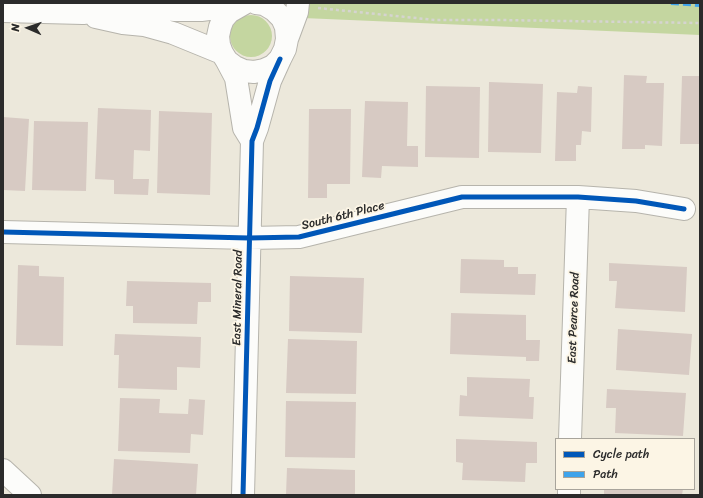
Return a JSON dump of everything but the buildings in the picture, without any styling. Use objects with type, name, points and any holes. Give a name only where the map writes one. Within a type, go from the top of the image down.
[{"type":"street","points":[[255,4],[229,12],[223,19],[218,36],[219,45],[225,57],[235,67],[244,71],[254,72],[273,66],[280,59],[285,50],[298,5]]},
{"type":"street","points":[[3,11],[83,13],[124,8],[201,10],[255,4],[274,10],[282,18],[286,27],[288,39]]},
{"type":"street","points":[[83,13],[122,24],[144,25],[173,33],[225,57]]},
{"type":"street","name":"East Mineral Road","points":[[225,57],[236,78],[244,128],[252,141]]},
{"type":"street","name":"East Mineral Road","points":[[243,495],[252,141],[270,81],[280,59]]},
{"type":"street","name":"South 6th Place","points":[[3,232],[249,238],[299,237],[462,197],[578,197],[636,201],[684,209]]},
{"type":"street","name":"East Pearce Road","points":[[570,438],[578,197]]},
{"type":"street","points":[[3,470],[30,495]]},
{"type":"path","points":[[298,5],[435,20],[700,23]]},
{"type":"green space","points":[[304,3],[700,3],[700,35],[303,18]]},
{"type":"green space","points":[[247,15],[255,15],[263,18],[269,24],[272,36],[269,48],[263,54],[255,57],[247,57],[239,54],[233,48],[230,40],[230,32],[233,24],[239,18]]},
{"type":"marked path","points":[[671,3],[700,5]]},
{"type":"cycle path","points":[[243,495],[252,141],[270,81],[280,59]]},
{"type":"cycle path","points":[[3,232],[249,238],[299,237],[462,197],[578,197],[636,201],[684,209]]}]
